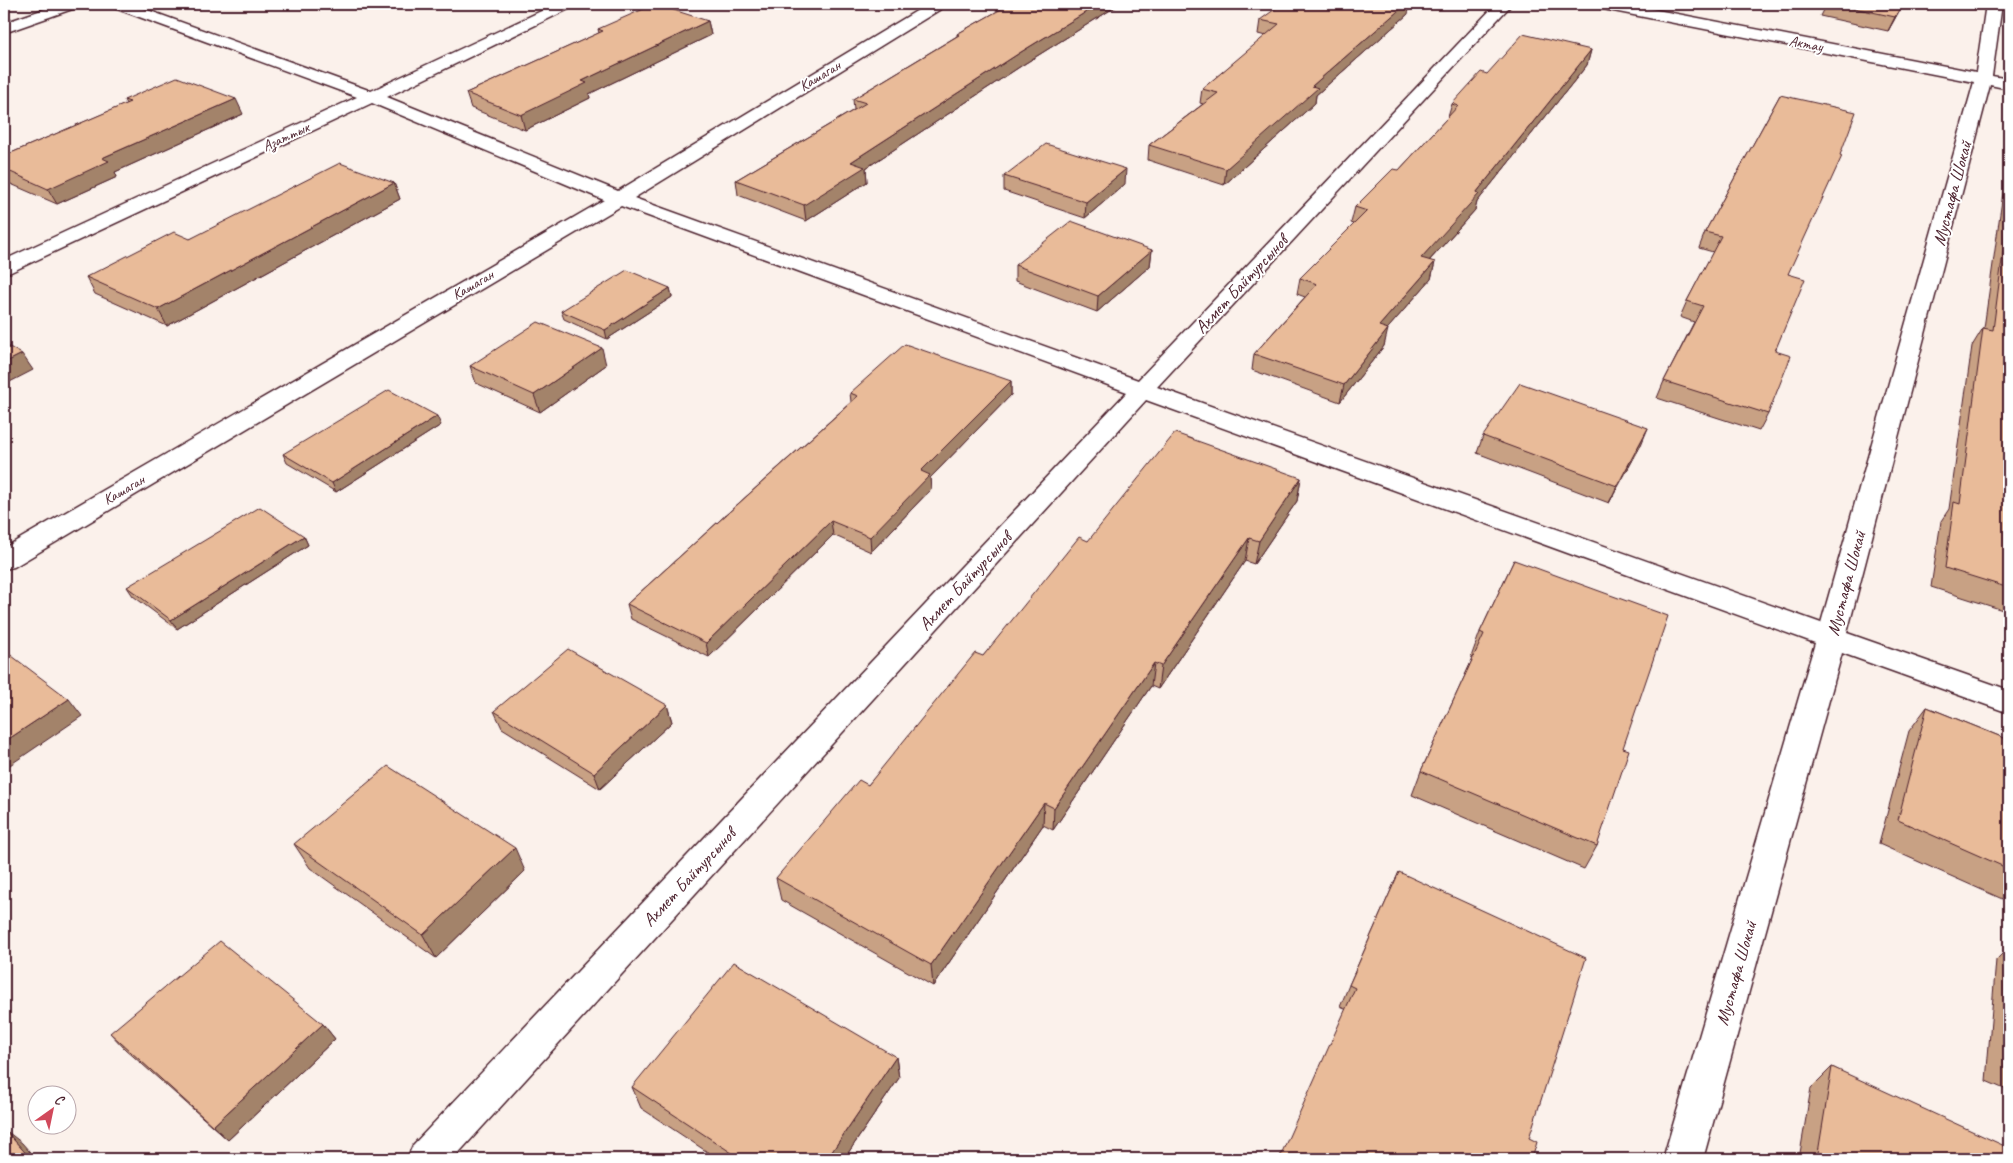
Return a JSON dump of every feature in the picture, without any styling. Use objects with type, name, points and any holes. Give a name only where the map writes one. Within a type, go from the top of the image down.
[{"type":"street","points":[[4,28],[73,4]]},
{"type":"street","points":[[117,4],[372,97],[619,199],[1142,390],[2009,702]]},
{"type":"street","name":"Азаттык","points":[[4,268],[568,4]]},
{"type":"street","name":"Кашаган","points":[[4,560],[619,199],[939,4]]},
{"type":"street","name":"Ахмет Байтурсынов","points":[[427,1159],[1142,390],[1504,4]]},
{"type":"street","name":"Актау","points":[[1603,4],[1996,81]]},
{"type":"street","name":"Мустафа Шокай","points":[[1682,1159],[1831,638],[1996,81],[1994,4]]},
{"type":"building","points":[[655,4],[708,21],[582,81],[587,83],[521,115],[466,93],[603,31],[598,29]]},
{"type":"building","points":[[1010,4],[1099,4],[851,162],[865,167],[804,205],[736,180],[866,103],[853,99],[959,35],[957,34]]},
{"type":"building","points":[[1282,4],[1406,4],[1312,86],[1318,88],[1226,169],[1149,145],[1218,93],[1202,89],[1279,24],[1260,20]]},
{"type":"building","points":[[1835,4],[1902,4],[1895,17]]},
{"type":"building","points":[[1523,34],[1591,50],[1476,193],[1479,194],[1421,258],[1435,262],[1379,326],[1388,329],[1344,385],[1254,354],[1317,284],[1300,278],[1367,211],[1355,207],[1393,169],[1399,170],[1458,106],[1452,104],[1481,72],[1487,74]]},
{"type":"building","points":[[177,77],[236,99],[102,158],[109,161],[48,189],[4,169],[4,156],[130,102],[124,100]]},
{"type":"building","points":[[1780,95],[1856,112],[1840,155],[1842,156],[1788,274],[1805,279],[1775,351],[1791,356],[1768,414],[1664,381],[1703,306],[1687,301],[1721,236],[1705,232]]},
{"type":"building","points":[[1046,144],[1126,169],[1086,202],[1004,176]]},
{"type":"building","points":[[340,163],[394,183],[158,309],[86,277],[174,232],[190,239]]},
{"type":"building","points":[[2009,206],[2009,588],[1945,568],[1954,502],[1960,504],[1983,328],[1993,330]]},
{"type":"building","points":[[1071,221],[1152,250],[1098,296],[1015,265]]},
{"type":"building","points":[[627,270],[670,288],[605,330],[561,311]]},
{"type":"building","points":[[538,322],[602,348],[534,395],[470,366]]},
{"type":"building","points":[[4,344],[22,354],[4,363]]},
{"type":"building","points":[[905,344],[1011,381],[921,471],[930,475],[870,537],[831,521],[706,643],[627,604],[858,396],[850,393]]},
{"type":"building","points":[[1520,383],[1648,428],[1617,486],[1483,436]]},
{"type":"building","points":[[389,390],[437,416],[332,483],[283,454]]},
{"type":"building","points":[[1175,433],[1301,478],[1259,541],[1249,538],[1161,666],[1154,663],[1054,808],[1044,803],[931,965],[776,878],[859,780],[868,785],[975,653],[983,656],[1079,537],[1088,541]]},
{"type":"building","points":[[260,507],[304,536],[171,620],[127,587]]},
{"type":"building","points":[[1514,560],[1668,616],[1623,748],[1629,750],[1597,846],[1421,771],[1484,634],[1480,632]]},
{"type":"building","points":[[568,649],[667,705],[594,773],[494,711]]},
{"type":"building","points":[[4,650],[69,699],[4,742]]},
{"type":"building","points":[[1927,707],[2009,740],[2009,869],[1898,820]]},
{"type":"building","points":[[388,766],[515,848],[423,935],[294,844]]},
{"type":"building","points":[[1399,872],[1586,958],[1529,1138],[1537,1142],[1532,1159],[1279,1159],[1355,988],[1349,985]]},
{"type":"building","points":[[220,941],[323,1024],[213,1126],[110,1033]]},
{"type":"building","points":[[734,962],[896,1057],[827,1159],[741,1159],[632,1087]]},
{"type":"building","points":[[1832,1067],[2009,1148],[2009,1159],[1817,1159]]},
{"type":"building","points":[[4,1129],[31,1159],[4,1159]]}]
